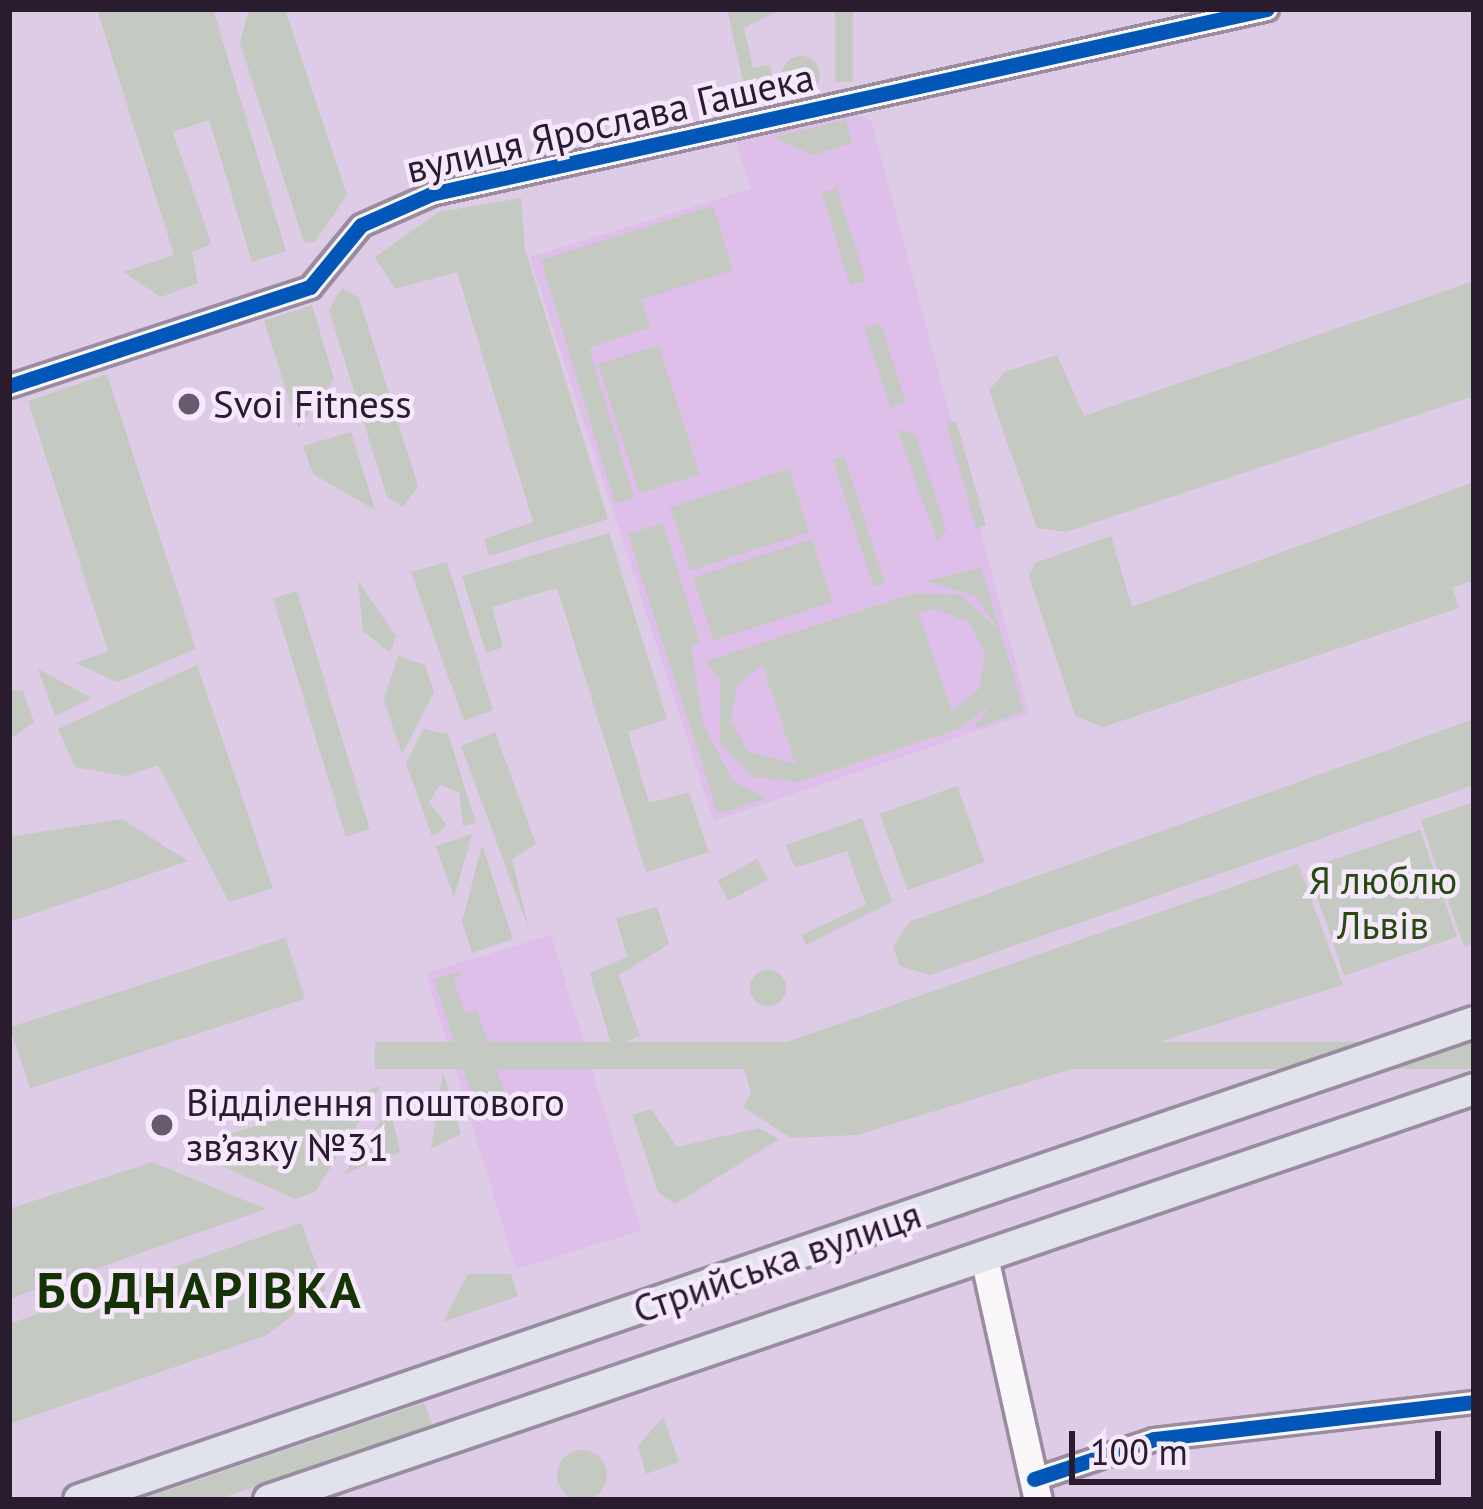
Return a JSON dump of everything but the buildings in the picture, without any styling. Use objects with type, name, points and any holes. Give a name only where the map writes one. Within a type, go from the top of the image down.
[{"type":"main road","name":"Стрийська вулиця","points":[[79,1500],[1474,1022]]},
{"type":"main road","name":"Стрийська вулиця","points":[[269,1500],[1474,1089]]},
{"type":"street","name":"вулиця Ярослава Гашека","points":[[9,386],[310,287],[361,225],[430,194],[1267,9]]},
{"type":"street","points":[[984,1257],[1036,1489],[1154,1439],[1474,1402]]},
{"type":"shaded area","points":[[848,112],[871,120],[1029,713],[714,821],[530,257],[751,189],[735,138]]},
{"type":"shaded area","points":[[551,935],[641,1230],[516,1269],[426,973]]},
{"type":"green space","points":[[97,9],[213,9],[286,251],[252,262],[209,120],[173,132],[211,244],[192,252],[198,283],[161,297],[123,272],[174,255]]},
{"type":"green space","points":[[249,9],[285,9],[347,195],[314,243],[304,242],[240,43]]},
{"type":"green space","points":[[727,9],[782,9],[744,28],[753,68],[770,65],[777,96],[748,103]]},
{"type":"green space","points":[[835,9],[853,9],[853,82],[835,82]]},
{"type":"green space","points":[[801,56],[814,62],[820,75],[814,88],[801,94],[788,88],[782,75],[788,62]]},
{"type":"green space","points":[[846,120],[852,143],[812,155],[774,137]]},
{"type":"green space","points":[[837,188],[865,281],[850,285],[822,193]]},
{"type":"green space","points":[[521,198],[525,249],[608,519],[489,556],[484,539],[533,522],[457,272],[395,289],[375,257],[439,212]]},
{"type":"green space","points":[[713,206],[733,270],[642,299],[650,328],[589,348],[634,497],[615,503],[541,260]]},
{"type":"green space","points":[[1474,281],[1474,396],[1066,532],[1037,528],[989,390],[1005,372],[1057,355],[1084,416]]},
{"type":"green space","points":[[342,288],[359,298],[418,486],[403,507],[387,497],[329,310]]},
{"type":"green space","points":[[312,305],[334,380],[298,428],[264,321]]},
{"type":"green space","points":[[880,323],[906,402],[890,407],[865,328]]},
{"type":"green space","points":[[658,345],[700,474],[640,494],[598,364]]},
{"type":"green space","points":[[107,374],[196,649],[117,682],[75,663],[108,651],[28,401]]},
{"type":"green space","points":[[956,421],[986,526],[976,529],[946,424]]},
{"type":"green space","points":[[897,430],[915,434],[946,529],[938,543]]},
{"type":"green space","points":[[351,432],[375,510],[313,474],[303,446]]},
{"type":"green space","points":[[844,456],[885,583],[874,587],[833,460]]},
{"type":"green space","points":[[789,469],[809,532],[691,570],[670,508]]},
{"type":"green space","points":[[1474,482],[1474,580],[1452,588],[1459,608],[1103,727],[1075,716],[1029,576],[1035,563],[1111,536],[1132,607]]},
{"type":"green space","points":[[663,523],[700,643],[691,646],[703,724],[733,781],[766,798],[718,814],[628,534]]},
{"type":"green space","points":[[609,533],[667,719],[628,732],[649,803],[689,792],[709,852],[646,872],[557,588],[492,607],[503,647],[486,653],[462,576]]},
{"type":"green space","points":[[812,539],[832,602],[714,640],[693,578]]},
{"type":"green space","points":[[447,562],[493,710],[464,721],[411,572]]},
{"type":"green space","points":[[981,567],[1024,711],[974,729],[993,702],[959,729],[799,782],[754,777],[720,745],[720,679],[705,662],[914,593],[960,595],[997,628],[976,596],[927,581]],"holes":[[[936,609],[969,622],[985,654],[979,689],[952,711],[918,612]],[[762,664],[795,763],[795,764],[747,751],[731,720],[737,686]]]},
{"type":"green space","points":[[358,581],[396,636],[390,653],[363,631]]},
{"type":"green space","points":[[297,591],[370,829],[346,836],[273,598]]},
{"type":"green space","points":[[398,656],[425,665],[434,692],[402,754],[384,700]]},
{"type":"green space","points":[[197,665],[273,888],[229,902],[158,765],[126,776],[75,767],[58,729]]},
{"type":"green space","points":[[38,669],[92,698],[55,716]]},
{"type":"green space","points":[[9,690],[23,691],[34,722],[9,740]]},
{"type":"green space","points":[[1474,719],[1474,785],[930,975],[900,966],[893,947],[909,922]]},
{"type":"green space","points":[[423,729],[448,734],[476,823],[463,826],[459,792],[440,785],[429,802],[447,826],[432,836],[406,763]]},
{"type":"green space","points":[[495,732],[536,844],[512,859],[529,930],[461,746]]},
{"type":"green space","points":[[957,786],[985,862],[908,890],[880,814]]},
{"type":"green space","points":[[1474,802],[1474,943],[1464,947],[1421,820]]},
{"type":"green space","points":[[862,818],[892,902],[806,945],[802,935],[866,905],[847,851],[795,868],[786,845]]},
{"type":"green space","points":[[122,819],[188,861],[9,922],[9,837]]},
{"type":"green space","name":"Я люблю Львів","points":[[1420,830],[1457,937],[1344,976],[1307,869]]},
{"type":"green space","points":[[472,834],[454,898],[436,846]]},
{"type":"green space","points":[[482,845],[513,939],[472,953],[462,922]]},
{"type":"green space","points":[[757,859],[768,879],[729,901],[718,881]]},
{"type":"green space","points":[[1298,864],[1343,985],[857,1135],[791,1138],[743,1107],[751,1093],[741,1058]]},
{"type":"green space","points":[[657,907],[669,944],[619,975],[640,1036],[612,1047],[590,973],[627,957],[616,918]]},
{"type":"green space","points":[[285,938],[305,999],[30,1088],[10,1027]]},
{"type":"green space","points":[[463,970],[454,980],[464,1012],[477,1010],[509,1107],[479,1116],[434,979]]},
{"type":"green space","points":[[768,970],[781,975],[786,988],[781,1001],[768,1006],[755,1001],[750,988],[755,975]]},
{"type":"green space","points":[[375,1042],[1474,1042],[1474,1069],[375,1069]]},
{"type":"green space","points":[[443,1072],[461,1134],[431,1149]]},
{"type":"green space","points":[[381,1086],[315,1192],[295,1199],[184,1149]]},
{"type":"green space","points":[[390,1107],[400,1152],[344,1174]]},
{"type":"green space","points":[[651,1109],[677,1147],[759,1128],[779,1139],[675,1204],[658,1192],[632,1115]]},
{"type":"green space","points":[[152,1162],[266,1209],[9,1299],[9,1209]]},
{"type":"green space","points":[[301,1223],[326,1290],[265,1336],[9,1424],[9,1324]]},
{"type":"green space","points":[[468,1274],[511,1274],[518,1296],[443,1322]]},
{"type":"green space","points":[[424,1403],[433,1426],[216,1500],[139,1500]]},
{"type":"green space","points":[[663,1417],[679,1462],[646,1474],[638,1446]]},
{"type":"green space","points":[[582,1450],[600,1457],[607,1475],[600,1493],[582,1500],[564,1493],[557,1475],[564,1457]]},
{"type":"cycle path","points":[[9,386],[310,287],[361,225],[431,194],[1267,9]]},
{"type":"cycle path","points":[[1034,1479],[1154,1439],[1474,1402]]},
{"type":"place","name":"Svoi Fitness","points":[[189,404]]},
{"type":"place","name":"Відділення поштового зв’язку №31","points":[[162,1125]]},
{"type":"district","name":"БОДНАРІВКА","points":[[200,1289]]}]
